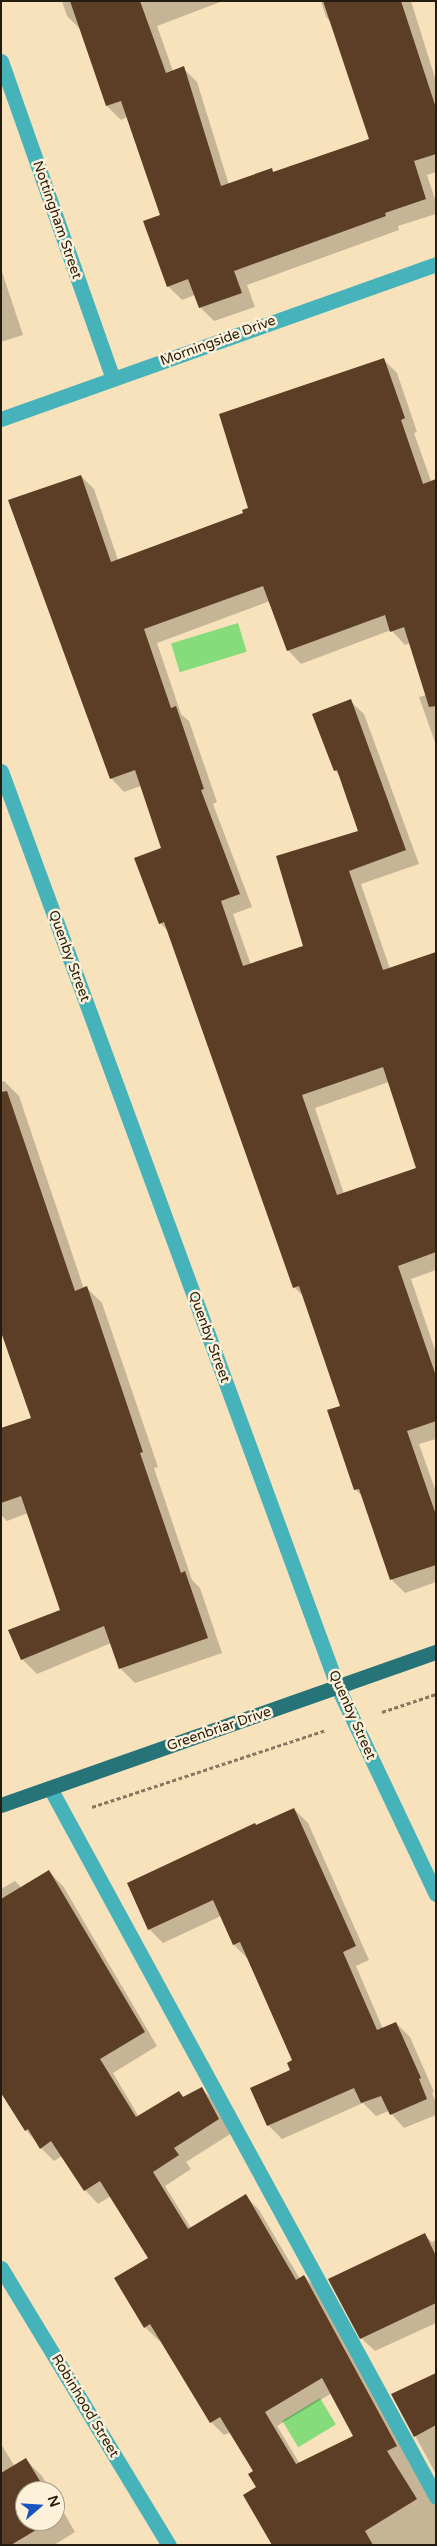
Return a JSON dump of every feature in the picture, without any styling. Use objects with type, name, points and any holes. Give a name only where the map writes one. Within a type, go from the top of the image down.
[{"type":"main road","name":"Greenbriar Drive","points":[[1,1805],[436,1652]]},
{"type":"street","name":"Nottingham Street","points":[[1,61],[113,379]]},
{"type":"street","name":"Morningside Drive","points":[[1,419],[436,264]]},
{"type":"street","name":"Quenby Street","points":[[1,771],[338,1688],[436,1894]]},
{"type":"street","points":[[50,1788],[436,2497]]},
{"type":"street","name":"Robinhood Street","points":[[1,2268],[169,2545]]},
{"type":"path","points":[[65,1816],[436,1694]]},
{"type":"shaded area","points":[[238,623],[247,652],[180,672],[171,643]]},
{"type":"shaded area","points":[[320,2398],[336,2425],[298,2447],[282,2421]]},
{"type":"building","points":[[70,1],[140,1],[166,73],[184,66],[221,186],[272,168],[273,172],[369,139],[323,1],[401,1],[436,108],[436,154],[414,161],[426,199],[385,213],[386,216],[234,271],[242,293],[199,308],[188,279],[167,287],[143,221],[160,215],[121,101],[106,106]]},
{"type":"building","points":[[384,358],[405,418],[401,420],[423,484],[436,479],[436,706],[429,707],[404,627],[390,632],[385,615],[287,651],[263,586],[144,629],[171,708],[176,706],[204,789],[201,790],[240,894],[221,901],[243,966],[303,946],[276,856],[358,831],[337,770],[334,771],[312,714],[351,699],[406,850],[349,871],[383,970],[436,952],[436,1252],[398,1266],[436,1376],[436,1421],[407,1431],[436,1515],[436,1565],[390,1580],[359,1489],[354,1490],[327,1410],[340,1406],[299,1286],[293,1288],[164,922],[159,924],[134,858],[161,848],[135,770],[110,779],[8,500],[81,475],[111,562],[243,513],[242,510],[248,508],[219,414]],"holes":[[[383,1067],[416,1168],[337,1195],[302,1095]]]},
{"type":"building","points":[[7,1091],[75,1291],[87,1286],[143,1452],[140,1453],[181,1573],[185,1571],[208,1638],[119,1669],[104,1626],[21,1660],[8,1630],[60,1610],[21,1496],[1,1503],[1,1428],[31,1418],[1,1332],[1,1092]]},
{"type":"building","points":[[294,1808],[356,1946],[343,1952],[377,2030],[396,2022],[421,2078],[419,2079],[427,2099],[390,2115],[381,2096],[361,2103],[354,2088],[267,2126],[250,2088],[290,2070],[287,2063],[292,2060],[240,1942],[233,1945],[213,1900],[148,1930],[127,1883],[255,1823],[256,1825]]},
{"type":"building","points":[[49,1870],[145,2032],[100,2059],[136,2117],[179,2091],[183,2097],[202,2087],[219,2119],[174,2148],[179,2155],[153,2172],[188,2229],[246,2194],[296,2280],[304,2275],[397,2446],[387,2451],[417,2499],[365,2531],[373,2545],[272,2545],[243,2495],[256,2487],[248,2474],[253,2471],[220,2417],[210,2423],[150,2324],[144,2328],[114,2278],[148,2258],[100,2181],[84,2191],[51,2141],[40,2149],[28,2129],[25,2131],[1,2093],[1,1899]],"holes":[[[322,2378],[353,2436],[296,2464],[265,2412]]]},
{"type":"building","points":[[425,2233],[436,2256],[436,2303],[360,2339],[328,2279]]},
{"type":"building","points":[[436,2373],[436,2425],[414,2437],[391,2394]]},
{"type":"building","points":[[26,2458],[40,2481],[15,2481],[15,2531],[34,2531],[11,2545],[1,2545],[1,2473]]}]
